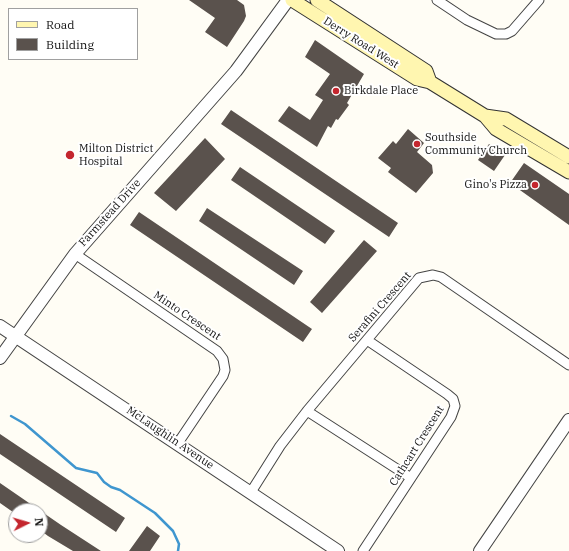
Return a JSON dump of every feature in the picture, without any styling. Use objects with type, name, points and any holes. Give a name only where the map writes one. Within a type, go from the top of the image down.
[{"type":"main road","name":"Derry Road West","points":[[292,0],[417,79],[430,82],[485,116],[496,129],[569,172]]},
{"type":"main road","name":"Derry Road West","points":[[317,0],[426,70],[430,82]]},
{"type":"main road","name":"Derry Road West","points":[[485,116],[506,119],[569,157]]},
{"type":"street","name":"Farmstead Drive","points":[[0,358],[74,254],[236,71],[288,0]]},
{"type":"street","points":[[437,0],[467,20],[496,34],[506,34],[512,31],[539,0]]},
{"type":"street","name":"Minto Crescent","points":[[74,254],[218,351],[223,359],[225,370],[223,376],[178,443]]},
{"type":"street","name":"Serafini Crescent","points":[[251,492],[280,446],[307,411],[420,278],[433,275],[441,277],[569,365]]},
{"type":"street","name":"McLaughlin Avenue","points":[[0,326],[178,443],[338,551]]},
{"type":"street","name":"Cathcart Crescent","points":[[363,551],[451,418],[455,406],[453,399],[367,340]]},
{"type":"street","points":[[307,411],[411,478]]},
{"type":"street","points":[[480,551],[569,420]]},
{"type":"building","points":[[189,0],[237,0],[244,5],[246,16],[244,21],[227,47],[205,32],[215,18]]},
{"type":"building","name":"Birkdale Place","points":[[315,40],[364,74],[347,103],[349,105],[338,120],[336,119],[331,128],[328,126],[317,147],[278,121],[289,106],[310,120],[323,100],[315,95],[330,74],[305,57]]},
{"type":"building","points":[[231,110],[398,223],[389,237],[221,124]]},
{"type":"building","points":[[408,129],[424,143],[417,152],[432,165],[433,173],[416,193],[388,172],[391,168],[378,158],[393,141],[396,144]]},
{"type":"building","points":[[205,138],[225,159],[176,211],[154,193]]},
{"type":"building","points":[[489,144],[505,155],[494,171],[478,160]]},
{"type":"building","points":[[524,163],[569,194],[569,225],[510,183]]},
{"type":"building","points":[[240,167],[335,231],[325,244],[231,180]]},
{"type":"building","points":[[207,208],[303,271],[294,285],[199,221]]},
{"type":"building","points":[[139,212],[312,329],[303,342],[130,225]]},
{"type":"building","points":[[364,240],[377,251],[322,313],[310,302]]},
{"type":"building","points":[[0,434],[125,518],[116,532],[0,454]]},
{"type":"building","points":[[0,483],[29,503],[8,503],[8,508],[0,503]]},
{"type":"building","points":[[48,516],[101,551],[73,551],[48,536]]},
{"type":"building","points":[[147,526],[160,536],[150,551],[129,551]]},
{"type":"waterway","points":[[11,416],[25,424],[76,468],[97,473],[104,482],[111,487],[120,490],[155,513],[173,531],[179,544],[178,551]]},
{"type":"place","name":"Birkdale Place","points":[[336,91]]},
{"type":"place","name":"Southside Community Church","points":[[417,144]]},
{"type":"place","name":"Milton District Hospital","points":[[70,155]]},
{"type":"place","name":"Gino's Pizza","points":[[535,185]]}]
